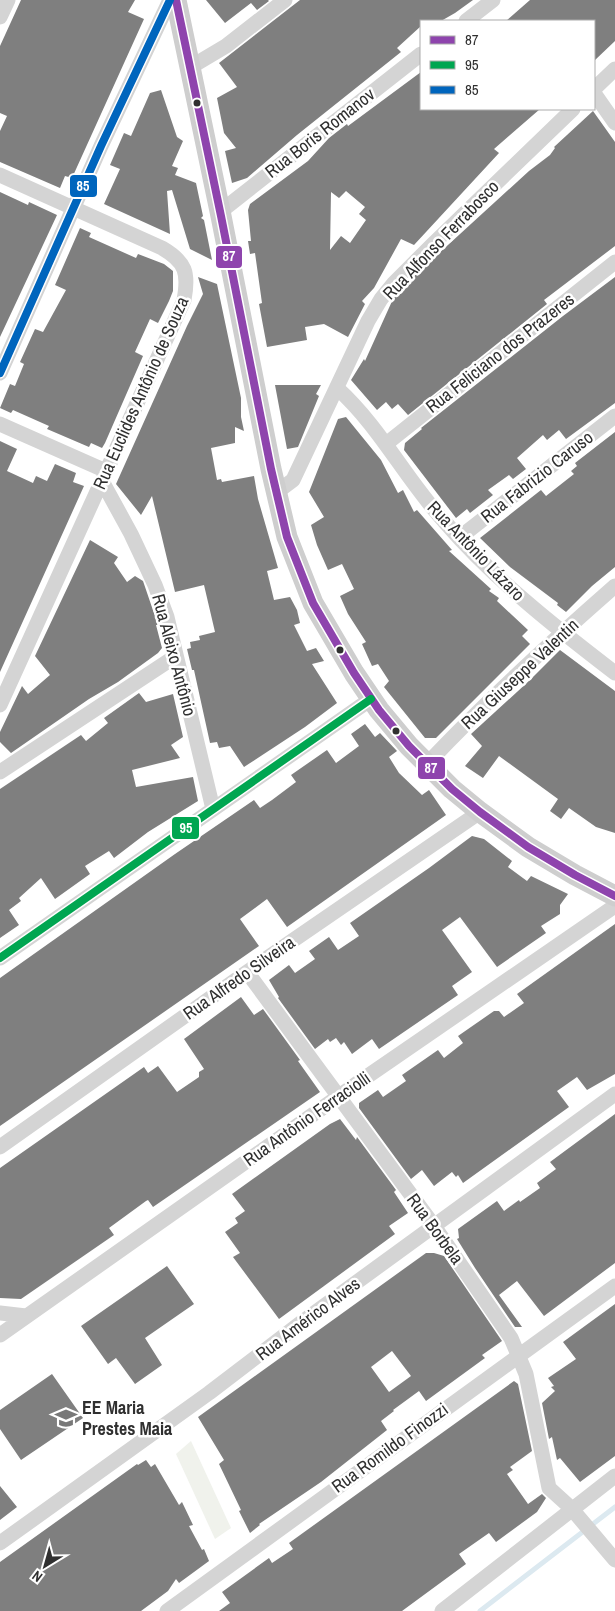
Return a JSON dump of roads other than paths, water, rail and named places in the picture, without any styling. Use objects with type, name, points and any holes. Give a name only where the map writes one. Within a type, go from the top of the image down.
[{"type":"main road","points":[[176,0],[245,344],[287,537],[313,603],[378,710],[409,746],[452,789],[528,847],[615,896]]},
{"type":"street","points":[[0,373],[73,208],[170,0]]},
{"type":"street","points":[[190,68],[226,46],[285,0]]},
{"type":"street","points":[[467,20],[493,0]]},
{"type":"street","name":"Rua Boris Romanov","points":[[220,212],[420,55]]},
{"type":"street","points":[[595,88],[615,69]]},
{"type":"street","points":[[595,94],[615,123]]},
{"type":"street","name":"Rua Alfonso Ferrabosco","points":[[277,492],[293,480],[368,321],[394,283],[572,110]]},
{"type":"street","name":"Rua Euclides Antônio de Souza","points":[[0,175],[172,254],[183,266],[188,281],[184,300],[104,476],[6,674],[0,705]]},
{"type":"street","name":"Rua Feliciano dos Prazeres","points":[[386,444],[615,262]]},
{"type":"street","name":"Rua Antônio Lázaro","points":[[337,388],[356,405],[415,486],[459,538],[535,610],[615,673]]},
{"type":"street","name":"Rua Fabrizio Caruso","points":[[459,538],[615,416]]},
{"type":"street","points":[[0,424],[104,476]]},
{"type":"street","name":"Rua Aleixo Antônio","points":[[104,476],[155,585],[170,625],[213,809]]},
{"type":"street","name":"Rua Giuseppe Valentin","points":[[427,764],[562,632],[615,586]]},
{"type":"street","points":[[0,772],[176,656]]},
{"type":"street","points":[[0,958],[371,699]]},
{"type":"street","name":"Rua Alfredo Silveira","points":[[0,1147],[248,972],[480,812]]},
{"type":"street","name":"Rua Antônio Ferraciolli","points":[[0,1335],[338,1097],[615,906]]},
{"type":"street","name":"Rua Borbela","points":[[248,972],[434,1226],[512,1338],[526,1374],[550,1488],[572,1508],[615,1560]]},
{"type":"street","name":"Rua Américo Alves","points":[[0,1543],[209,1393],[302,1322],[615,1094]]},
{"type":"street","name":"Rua Romildo Finozzi","points":[[167,1611],[615,1286]]},
{"type":"street","points":[[0,1313],[26,1316]]},
{"type":"street","points":[[442,1611],[615,1476]]},
{"type":"waterway","points":[[480,1611],[615,1507]]},
{"type":"place","name":"EE Maria Prestes Maia","points":[[66,1418]]}]
